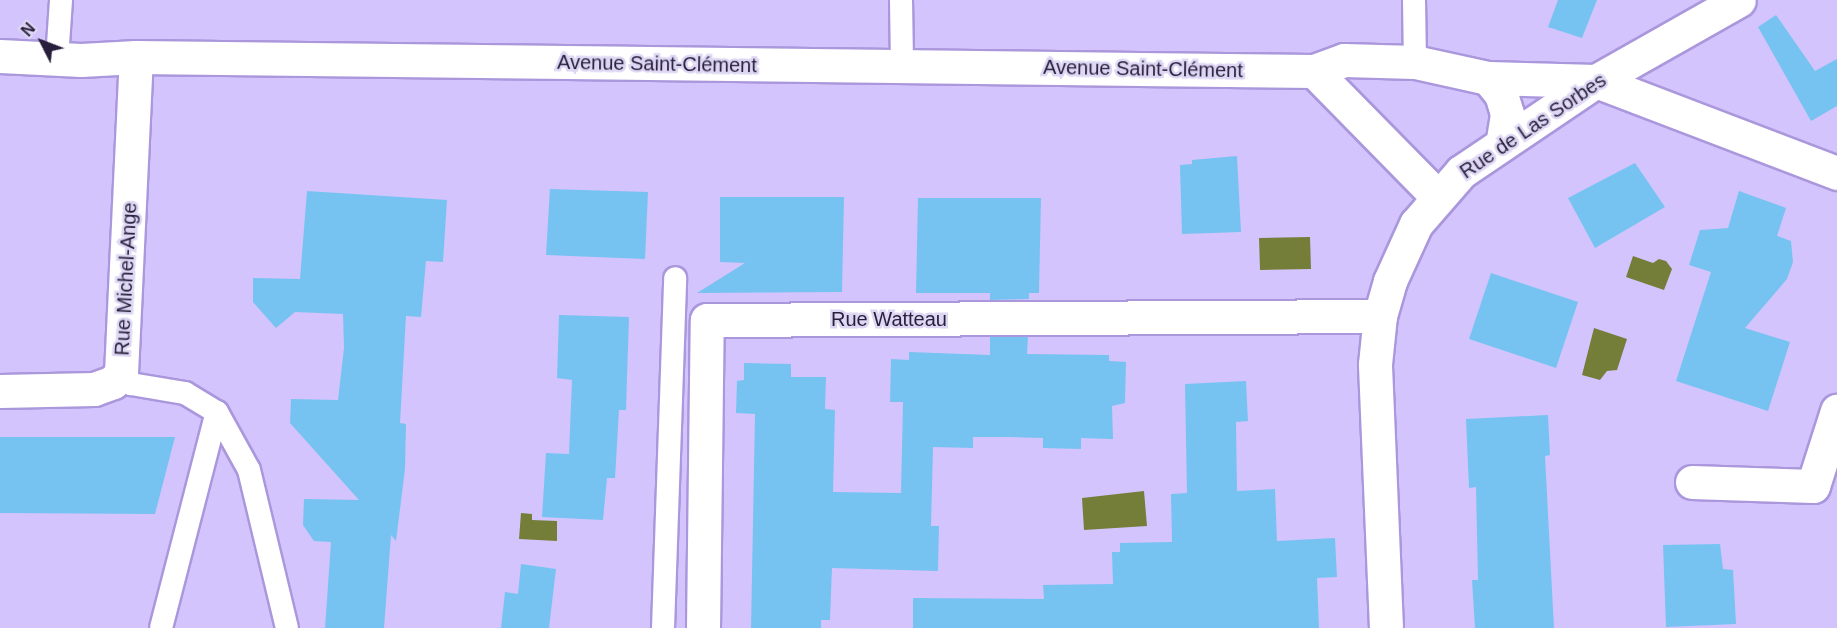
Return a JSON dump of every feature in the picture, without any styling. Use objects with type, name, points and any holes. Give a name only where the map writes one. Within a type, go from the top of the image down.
[{"type":"street","name":"Rue de Las Sorbes","points":[[1386,628],[1375,404],[1380,315],[1402,250],[1437,196],[1461,172],[1596,81],[1739,0]]},
{"type":"street","name":"Avenue Saint-Clément","points":[[0,56],[57,59],[136,57],[1314,71],[1344,60],[1415,62],[1488,78],[1596,81]]},
{"type":"street","name":"Rue Michel-Ange","points":[[0,391],[94,389],[113,382],[121,373],[136,57]]},
{"type":"street","points":[[1314,71],[1437,196]]},
{"type":"street","points":[[1488,78],[1501,94],[1507,114],[1502,144]]},
{"type":"street","points":[[1596,81],[1837,173]]},
{"type":"street","name":"Rue Watteau","points":[[703,628],[706,320],[1380,315]]},
{"type":"street","points":[[1692,482],[1813,486],[1837,411]]},
{"type":"lane","points":[[57,59],[61,0]]},
{"type":"lane","points":[[901,0],[902,67]]},
{"type":"lane","points":[[1414,0],[1415,62]]},
{"type":"lane","points":[[663,628],[675,278]]},
{"type":"lane","points":[[121,373],[131,384],[185,393],[217,412],[249,470],[287,628]]},
{"type":"lane","points":[[160,628],[217,412]]},
{"type":"shaded area","points":[[1310,237],[1311,269],[1260,270],[1259,238]]},
{"type":"shaded area","points":[[1633,256],[1653,263],[1659,259],[1666,261],[1672,269],[1664,290],[1626,277]]},
{"type":"shaded area","points":[[1594,328],[1627,339],[1617,370],[1607,371],[1600,380],[1582,375]]},
{"type":"shaded area","points":[[1144,491],[1147,526],[1084,530],[1082,498]]},
{"type":"shaded area","points":[[521,513],[532,514],[532,520],[557,521],[557,541],[519,539]]},
{"type":"building","points":[[1558,0],[1597,0],[1582,38],[1548,27]]},
{"type":"building","points":[[1776,15],[1815,71],[1837,59],[1837,106],[1811,121],[1758,27]]},
{"type":"building","points":[[1237,156],[1241,232],[1182,234],[1180,165],[1192,164],[1192,160]]},
{"type":"building","points":[[1635,163],[1665,207],[1595,248],[1568,198]]},
{"type":"building","points":[[550,189],[648,192],[645,259],[546,255]]},
{"type":"building","points":[[307,191],[447,200],[443,262],[426,261],[421,317],[406,316],[400,423],[406,424],[405,469],[396,541],[391,535],[384,628],[325,628],[331,542],[314,541],[303,525],[304,499],[359,500],[290,423],[291,399],[338,400],[344,348],[343,314],[295,312],[276,328],[253,302],[253,278],[300,279]]},
{"type":"building","points":[[1739,191],[1786,208],[1777,236],[1791,241],[1793,262],[1787,279],[1745,328],[1790,342],[1768,411],[1676,381],[1711,272],[1689,265],[1700,230],[1728,228]]},
{"type":"building","points":[[720,197],[844,197],[842,292],[697,293],[745,263],[720,262]]},
{"type":"building","points":[[918,198],[1041,198],[1039,293],[1029,293],[1029,299],[990,300],[990,293],[916,293]]},
{"type":"building","points":[[1491,273],[1578,302],[1556,368],[1469,339]]},
{"type":"building","points":[[559,315],[629,317],[626,410],[619,410],[615,478],[607,478],[603,520],[542,517],[546,453],[569,454],[572,380],[557,378]]},
{"type":"building","points":[[990,337],[1028,337],[1027,354],[1109,355],[1109,361],[1126,362],[1125,403],[1112,406],[1113,439],[1081,438],[1081,449],[1043,448],[1043,438],[1008,437],[973,437],[973,448],[933,447],[931,526],[939,526],[938,571],[832,568],[830,620],[821,620],[821,628],[751,628],[755,414],[736,413],[737,381],[744,380],[744,363],[791,364],[791,377],[826,377],[825,409],[835,410],[833,492],[901,493],[903,402],[890,402],[891,359],[909,360],[909,352],[990,355]]},
{"type":"building","points":[[1246,381],[1248,421],[1236,422],[1237,491],[1275,489],[1277,541],[1335,538],[1337,577],[1317,578],[1319,628],[913,628],[913,598],[1044,599],[1043,585],[1113,584],[1112,552],[1120,552],[1120,543],[1172,542],[1171,494],[1187,493],[1185,384]]},
{"type":"building","points":[[1548,415],[1550,455],[1545,456],[1554,628],[1475,628],[1472,580],[1478,580],[1476,487],[1469,488],[1466,419]]},
{"type":"building","points":[[0,437],[175,437],[155,514],[0,513]]},
{"type":"building","points":[[1720,544],[1723,569],[1733,570],[1736,624],[1666,627],[1663,545]]},
{"type":"building","points":[[521,564],[556,569],[549,628],[501,628],[505,592],[518,594]]}]
